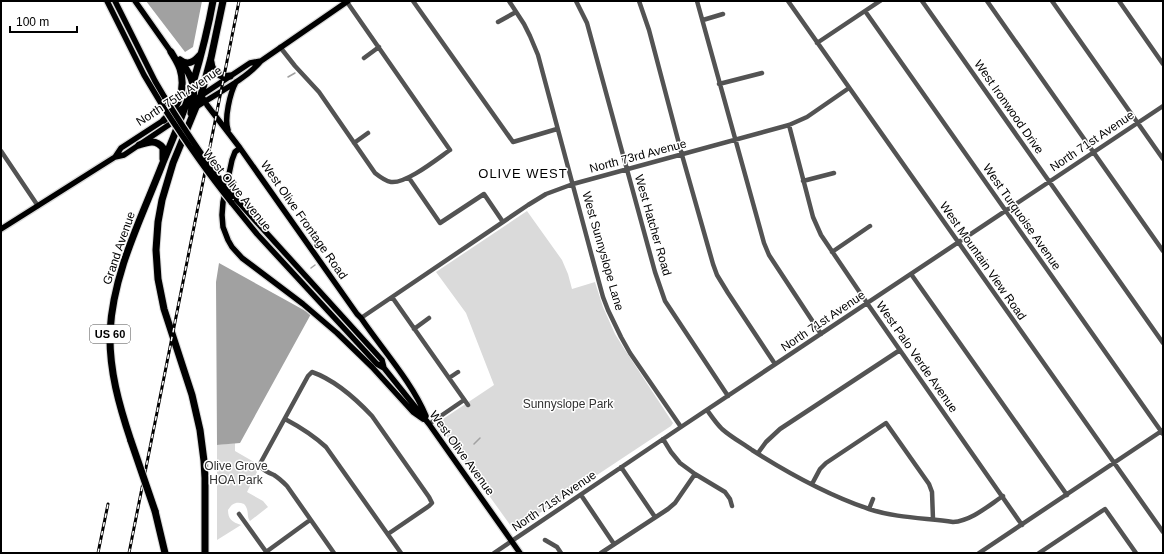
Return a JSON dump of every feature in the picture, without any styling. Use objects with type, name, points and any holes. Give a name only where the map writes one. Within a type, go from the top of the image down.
[{"type":"highway","name":"Grand Avenue","points":[[192,106],[193,83],[202,52],[213,1]]},
{"type":"highway","name":"Grand Avenue","points":[[165,553],[155,511],[123,416],[114,380],[110,348],[112,314],[118,277],[182,116],[203,98],[223,1]]},
{"type":"highway","points":[[171,52],[180,60],[189,72],[193,83]]},
{"type":"highway","points":[[164,120],[174,110],[182,88],[180,69],[171,52]]},
{"type":"highway","points":[[180,60],[190,63],[202,52]]},
{"type":"highway","points":[[211,58],[212,66],[217,74],[223,77],[230,76]]},
{"type":"highway","points":[[195,74],[203,98]]},
{"type":"highway","points":[[192,106],[188,125],[173,163],[162,200],[156,234],[156,264],[159,289],[165,314],[192,395],[200,430],[205,478],[205,553]]},
{"type":"highway","points":[[139,145],[151,141],[159,144],[164,152],[162,165]]},
{"type":"main road","name":"West Olive Avenue","points":[[107,1],[144,75],[189,148],[257,234],[377,364],[384,368],[429,424],[520,553]]},
{"type":"main road","name":"West Olive Avenue","points":[[115,1],[155,81],[193,143],[217,176],[233,196],[382,360],[384,368]]},
{"type":"main road","points":[[135,1],[171,52]]},
{"type":"main road","name":"North 75th Avenue","points":[[203,98],[230,76],[250,63],[261,60],[348,1]]},
{"type":"main road","name":"North 75th Avenue","points":[[203,98],[254,70],[261,60]]},
{"type":"main road","points":[[230,134],[226,123],[233,88],[236,81]]},
{"type":"main road","name":"West Olive Frontage Road","points":[[203,98],[420,402],[429,424]]},
{"type":"main road","name":"North 75th Avenue","points":[[115,158],[121,148],[164,120],[192,106]]},
{"type":"main road","name":"North 75th Avenue","points":[[1,229],[115,158],[124,155],[182,116]]},
{"type":"main road","points":[[240,148],[235,152],[232,160],[223,202],[223,227],[232,247],[242,258],[303,304],[337,333],[372,367],[413,412],[429,424]]},
{"type":"street","points":[[280,47],[319,92],[375,173],[386,181],[401,181],[409,178],[450,150],[348,1]]},
{"type":"street","points":[[422,1],[415,3],[513,142],[557,129]]},
{"type":"street","name":"West Sunnyslope Lane","points":[[509,1],[530,36],[538,55],[591,253],[608,310],[630,353],[681,427]]},
{"type":"street","name":"West Hatcher Road","points":[[576,1],[587,23],[655,272],[666,301],[728,396]]},
{"type":"street","points":[[639,1],[649,30],[682,155],[717,275],[776,364]]},
{"type":"street","points":[[697,1],[764,243],[769,255],[821,334]]},
{"type":"street","name":"West Mountain View Road","points":[[788,1],[1163,532]]},
{"type":"street","points":[[817,43],[880,1]]},
{"type":"street","name":"West Ironwood Drive","points":[[922,1],[1163,343]]},
{"type":"street","points":[[987,1],[1163,251]]},
{"type":"street","points":[[1052,1],[1163,159]]},
{"type":"street","points":[[1119,1],[1163,64]]},
{"type":"street","name":"West Turquoise Avenue","points":[[865,11],[1162,432]]},
{"type":"street","points":[[498,22],[516,12]]},
{"type":"street","points":[[703,20],[723,14]]},
{"type":"street","points":[[364,58],[379,48]]},
{"type":"street","points":[[719,84],[762,73]]},
{"type":"street","name":"North 73rd Avenue","points":[[361,318],[546,194],[573,184],[789,125],[807,117],[849,88]]},
{"type":"street","name":"North 71st Avenue","points":[[494,553],[1163,106]]},
{"type":"street","name":"West Palo Verde Avenue","points":[[789,125],[813,217],[817,227],[832,252],[867,303],[1022,525]]},
{"type":"street","points":[[354,143],[368,133]]},
{"type":"street","points":[[1,151],[38,206]]},
{"type":"street","points":[[804,181],[834,173]]},
{"type":"street","points":[[409,178],[440,223],[484,194],[503,222]]},
{"type":"street","points":[[832,252],[870,226]]},
{"type":"street","points":[[911,274],[1067,494]]},
{"type":"street","points":[[392,297],[468,405]]},
{"type":"street","points":[[414,329],[429,318]]},
{"type":"street","points":[[758,453],[766,442],[780,429],[900,350]]},
{"type":"street","points":[[334,553],[287,486],[260,466],[308,376],[312,372],[344,390],[364,407],[376,421],[432,503],[388,534]]},
{"type":"street","points":[[449,378],[458,372]]},
{"type":"street","points":[[429,424],[464,400]]},
{"type":"street","points":[[707,410],[724,430],[787,471],[840,498],[869,509],[895,515],[960,522],[968,519],[1003,496]]},
{"type":"street","points":[[285,419],[305,430],[326,447],[401,553]]},
{"type":"street","points":[[812,484],[820,469],[826,463],[886,423],[929,484],[932,492],[933,519]]},
{"type":"street","points":[[979,553],[1162,432]]},
{"type":"street","points":[[663,439],[680,463],[725,492],[730,499],[732,506]]},
{"type":"street","points":[[621,468],[655,518]]},
{"type":"street","points":[[601,553],[655,518],[675,503],[695,474]]},
{"type":"street","points":[[581,495],[614,544]]},
{"type":"street","points":[[869,509],[873,499]]},
{"type":"street","points":[[1039,553],[1105,509],[1136,553]]},
{"type":"street","points":[[239,514],[266,552],[310,520]]},
{"type":"street","points":[[545,540],[557,547],[560,553]]},
{"type":"green space","name":"Sunnyslope Park","points":[[527,211],[562,260],[572,289],[595,282],[603,307],[615,334],[673,423],[671,426],[517,528],[513,529],[437,423],[494,385],[466,313],[436,272]]},
{"type":"green space","name":"Olive Grove HOA Park","points":[[235,443],[235,451],[254,462],[257,472],[247,492],[263,501],[268,507],[250,521],[244,504],[233,504],[228,510],[229,516],[233,521],[241,525],[217,540],[217,445]]},
{"type":"shaded area","points":[[146,1],[202,1],[193,47],[185,52]]},
{"type":"shaded area","points":[[219,263],[311,314],[240,443],[217,445],[216,282]]},
{"type":"waterway","points":[[288,77],[295,73]]},
{"type":"waterway","points":[[311,268],[315,265]]},
{"type":"waterway","points":[[474,444],[480,438]]},
{"type":"railway","points":[[129,553],[239,1]]},
{"type":"railway","points":[[98,553],[108,504]]},
{"type":"district","name":"OLIVE WEST","points":[[523,173]]}]
